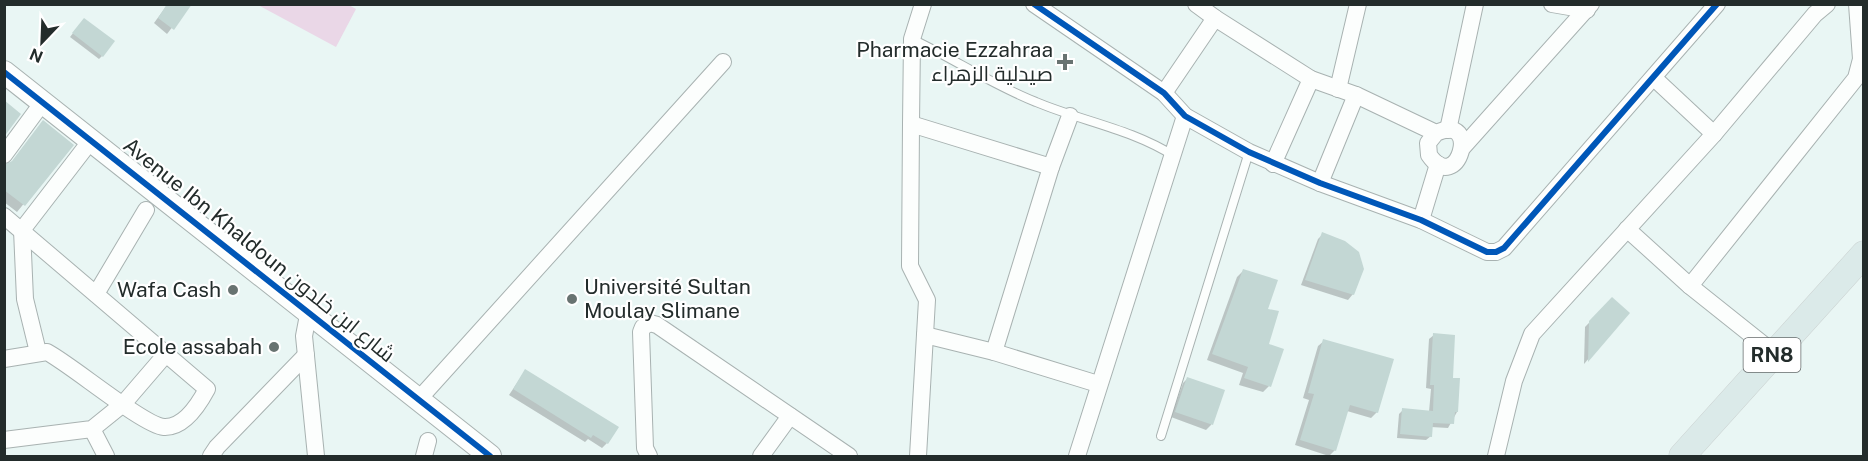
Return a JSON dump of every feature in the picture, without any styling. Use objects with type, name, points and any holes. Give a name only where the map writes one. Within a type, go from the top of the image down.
[{"type":"main road","name":"RN8","points":[[1682,456],[1863,254]]},
{"type":"main road","name":"RN8","points":[[1701,456],[1863,276]]},
{"type":"street","points":[[918,456],[927,300],[910,266],[911,124],[912,39],[923,4]]},
{"type":"street","points":[[1034,4],[1164,93],[1185,116],[1249,152],[1320,183],[1421,220],[1487,252],[1496,252],[1504,248],[1717,4]]},
{"type":"street","points":[[1196,4],[1311,79],[1459,136],[1464,147]]},
{"type":"street","points":[[1338,89],[1358,4]]},
{"type":"street","points":[[1475,4],[1442,131],[1428,143],[1429,155],[1438,164],[1450,165],[1460,159],[1464,147],[1589,7]]},
{"type":"street","points":[[1552,4],[1589,7]]},
{"type":"street","points":[[1496,456],[1514,381],[1532,334],[1714,134],[1799,32],[1827,4]]},
{"type":"street","points":[[1690,286],[1856,78],[1861,59],[1857,4]]},
{"type":"street","points":[[1164,93],[1215,18]]},
{"type":"street","points":[[419,399],[723,62]]},
{"type":"street","name":"Avenue Ibn Khaldoun شارع ابن خلدون","points":[[4,72],[309,310],[490,456]]},
{"type":"street","points":[[1654,78],[1714,134]]},
{"type":"street","points":[[1273,164],[1311,79]]},
{"type":"street","points":[[1320,183],[1356,95]]},
{"type":"street","points":[[4,155],[43,102]]},
{"type":"street","points":[[994,352],[1051,166],[1070,116]]},
{"type":"street","points":[[1077,456],[1185,116]]},
{"type":"street","points":[[911,124],[1051,166]]},
{"type":"street","points":[[38,352],[26,299],[22,230],[92,139]]},
{"type":"street","points":[[1421,220],[1438,164]]},
{"type":"street","points":[[96,294],[146,210]]},
{"type":"street","points":[[4,216],[207,388],[192,411],[182,421],[164,427],[154,424],[55,357],[38,352],[4,359]]},
{"type":"street","points":[[1627,229],[1690,286],[1774,353]]},
{"type":"street","points":[[309,310],[304,336],[316,456]]},
{"type":"street","points":[[649,456],[645,448],[641,332],[648,323],[657,325],[849,456]]},
{"type":"street","points":[[925,335],[994,352],[1098,384]]},
{"type":"street","points":[[8,456],[5,440],[92,429],[123,404],[166,354]]},
{"type":"street","points":[[211,456],[306,355]]},
{"type":"street","points":[[761,456],[790,416]]},
{"type":"street","points":[[92,429],[106,456]]},
{"type":"lane","points":[[912,39],[968,66],[1003,88],[1070,116],[1153,142],[1173,156]]},
{"type":"lane","points":[[1161,436],[1249,152]]},
{"type":"shaded area","points":[[347,4],[356,9],[336,47],[258,5]]},
{"type":"building","points":[[167,4],[192,4],[174,30],[158,18]]},
{"type":"building","points":[[84,18],[115,41],[103,57],[72,33]]},
{"type":"building","points":[[4,100],[21,114],[4,137]]},
{"type":"building","points":[[43,120],[74,145],[25,206],[4,190],[4,165],[12,161]]},
{"type":"building","points":[[1322,232],[1345,241],[1359,252],[1364,269],[1354,295],[1305,280]]},
{"type":"building","points":[[1243,269],[1278,280],[1268,309],[1279,311],[1269,344],[1284,349],[1271,387],[1244,378],[1248,367],[1212,354]]},
{"type":"building","points":[[1612,297],[1630,313],[1588,362],[1589,321]]},
{"type":"building","points":[[1433,333],[1455,335],[1453,378],[1460,378],[1458,412],[1455,412],[1454,424],[1433,423],[1432,437],[1400,434],[1402,408],[1433,411],[1434,385],[1430,385]]},
{"type":"building","points":[[1323,339],[1394,359],[1378,413],[1350,405],[1336,451],[1300,440],[1314,394],[1308,393]]},
{"type":"building","points":[[525,369],[619,427],[608,444],[593,435],[591,438],[513,389]]},
{"type":"building","points":[[1187,377],[1225,390],[1213,425],[1175,412]]},
{"type":"cycle path","points":[[1034,4],[1164,93],[1185,116],[1249,152],[1320,183],[1421,220],[1487,252],[1496,252],[1504,248],[1717,4]]},
{"type":"cycle path","points":[[4,72],[490,456]]},
{"type":"place","name":"Pharmacie Ezzahraa صيدلية الزهراء","points":[[1065,62]]},
{"type":"place","name":"Wafa Cash","points":[[233,290]]},
{"type":"place","name":"Université Sultan Moulay Slimane","points":[[572,299]]},
{"type":"place","name":"Ecole assabah","points":[[274,347]]}]
